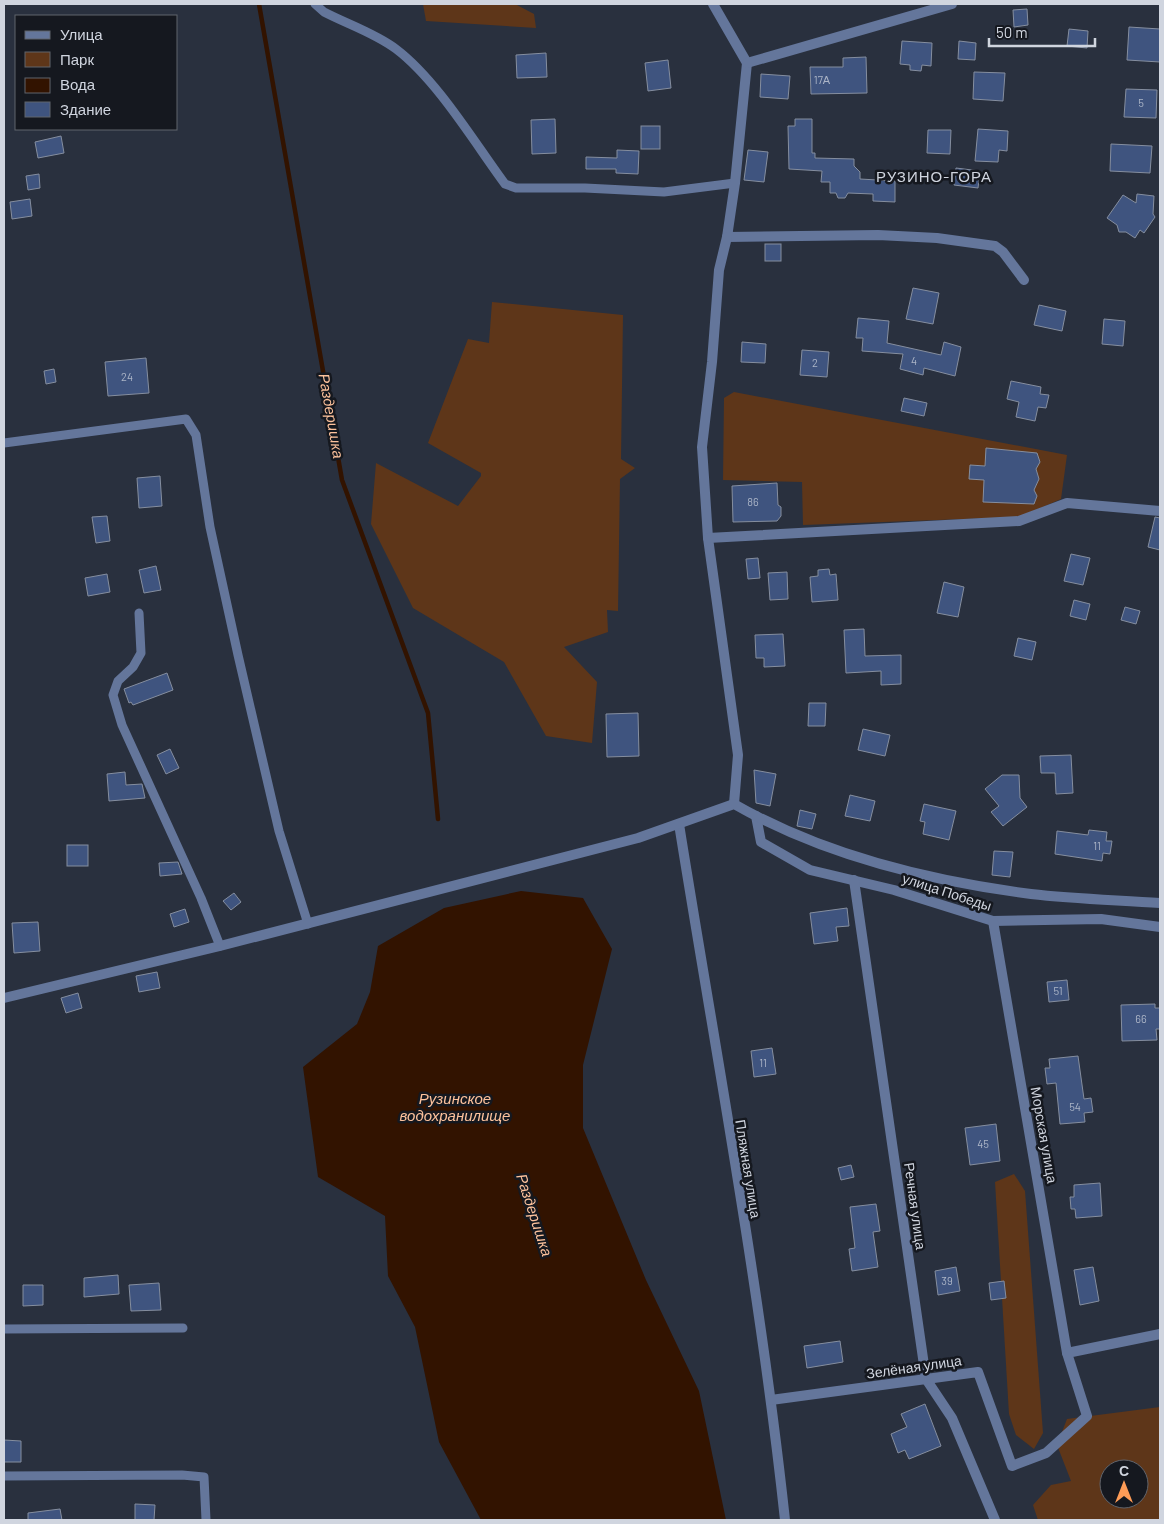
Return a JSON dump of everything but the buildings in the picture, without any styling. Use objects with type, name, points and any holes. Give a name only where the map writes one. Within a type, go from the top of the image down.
[{"type":"street","points":[[713,4],[747,63],[735,183],[727,237],[719,270],[712,362],[702,447],[708,538],[738,755],[734,804]]},
{"type":"street","points":[[747,63],[952,4]]},
{"type":"street","points":[[727,237],[878,235],[937,238],[995,246],[1003,252],[1024,280]]},
{"type":"street","points":[[708,538],[1019,521],[1067,503],[1160,511]]},
{"type":"street","points":[[4,998],[308,924],[638,838],[734,804],[806,840],[928,876],[1032,894],[1160,903]]},
{"type":"street","name":"улица Победы","points":[[756,816],[760,842],[810,870],[894,890],[994,921],[1101,919],[1160,927]]},
{"type":"street","name":"Пляжная улица","points":[[679,824],[770,1400],[785,1520]]},
{"type":"street","name":"Речная улица","points":[[854,880],[926,1379],[952,1418],[995,1520]]},
{"type":"street","name":"Морская улица","points":[[994,921],[1067,1353]]},
{"type":"street","points":[[1067,1353],[1160,1334]]},
{"type":"street","name":"Зелёная улица","points":[[770,1400],[978,1372],[1012,1466],[1046,1453],[1087,1416],[1067,1353]]},
{"type":"lane","points":[[315,4],[324,12],[395,48],[411,62],[428,80],[505,184],[516,188],[586,188],[664,192],[735,183]]},
{"type":"lane","points":[[4,443],[186,419],[196,435],[210,527],[238,655],[280,831],[308,924]]},
{"type":"lane","points":[[139,613],[141,654],[133,667],[118,681],[113,695],[122,725],[201,898],[220,946]]},
{"type":"lane","points":[[4,1329],[183,1328]]},
{"type":"lane","points":[[4,1476],[182,1475],[204,1477],[206,1520]]},
{"type":"green space","points":[[423,4],[515,4],[534,14],[536,28],[426,21]]},
{"type":"green space","points":[[492,302],[623,315],[621,459],[635,468],[620,479],[618,611],[607,610],[608,632],[564,647],[597,682],[592,743],[546,736],[504,662],[413,608],[371,524],[376,463],[458,506],[481,476],[481,473],[428,443],[468,339],[489,343]]},
{"type":"green space","points":[[734,392],[1067,455],[1061,499],[1020,517],[803,525],[802,482],[723,480],[724,398]]},
{"type":"green space","points":[[1014,1174],[1025,1191],[1043,1433],[1034,1449],[1016,1435],[1009,1414],[995,1182]]},
{"type":"green space","points":[[1160,1407],[1160,1520],[1038,1520],[1033,1505],[1051,1485],[1071,1481],[1057,1445],[1067,1419]]},
{"type":"water","name":"Рузинское водохранилище","points":[[521,891],[583,898],[612,949],[583,1065],[583,1128],[646,1280],[699,1391],[726,1520],[481,1520],[439,1442],[415,1327],[388,1276],[385,1216],[318,1177],[303,1067],[357,1024],[370,992],[378,946],[444,908]]},
{"type":"waterway","name":"Раздеришка","points":[[259,4],[342,480],[428,713],[438,819]]},
{"type":"district","name":"РУЗИНО-ГОРА","points":[[934,177]]}]
